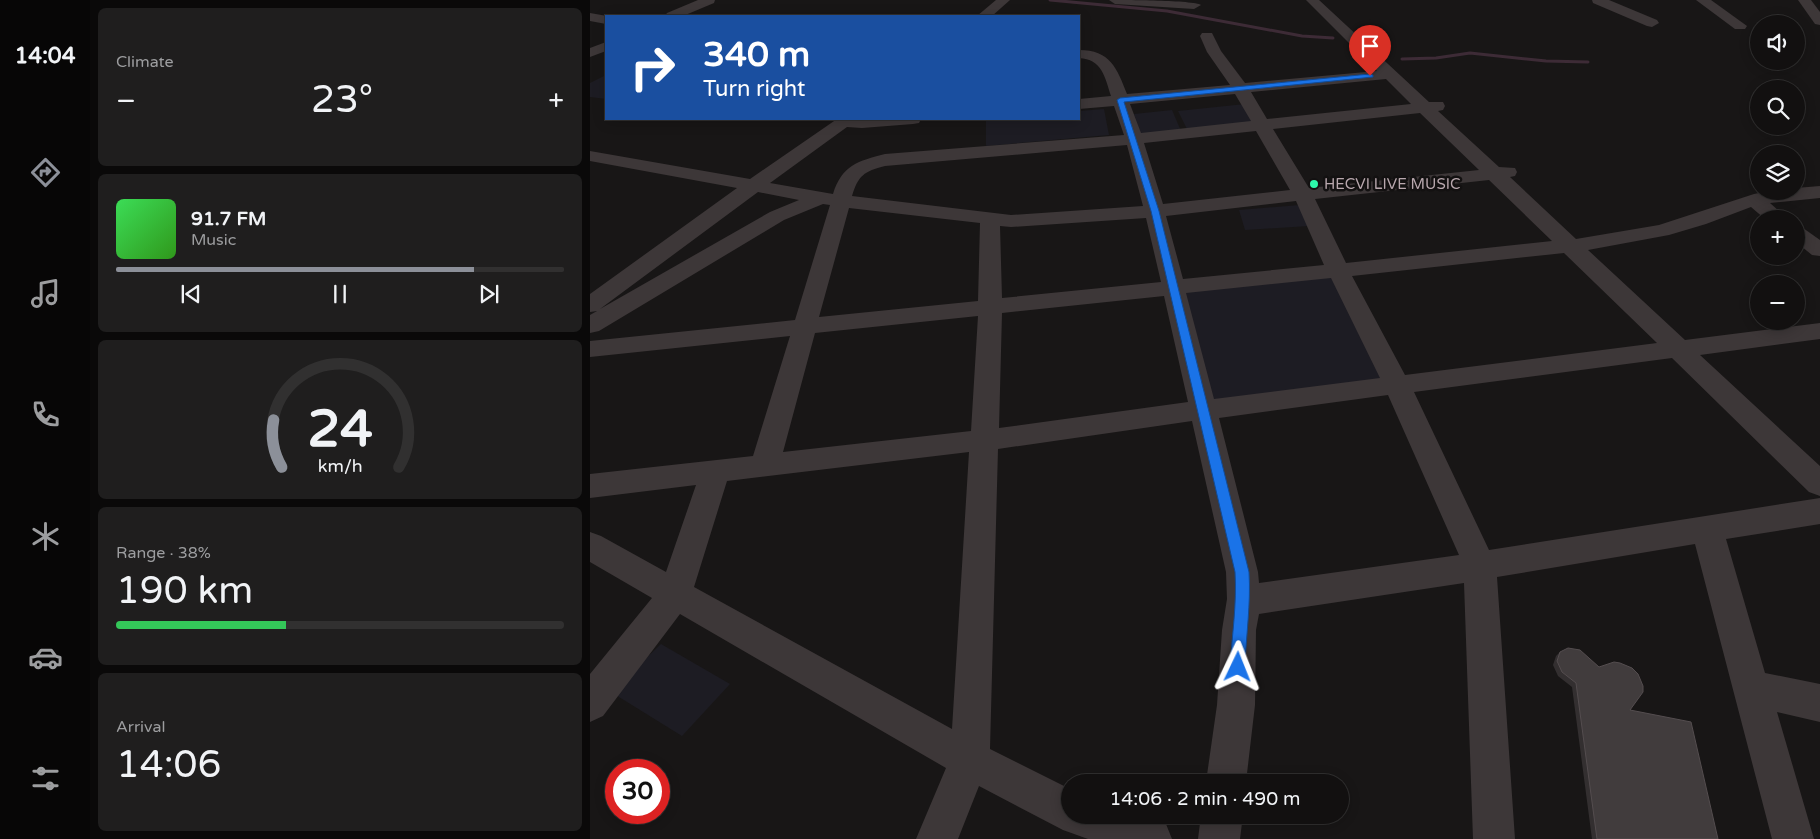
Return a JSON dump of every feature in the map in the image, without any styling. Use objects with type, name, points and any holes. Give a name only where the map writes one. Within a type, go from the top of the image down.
[{"type":"street","points":[[674,15],[709,0]]},
{"type":"street","points":[[985,15],[1004,0]]},
{"type":"street","points":[[1115,0],[1199,14],[1214,52],[1240,88],[1303,195],[1338,270],[1397,386],[1480,566],[1494,839]]},
{"type":"street","points":[[1312,0],[1389,74],[1430,106]]},
{"type":"street","points":[[1324,0],[1430,106],[1689,349],[1820,484]]},
{"type":"street","points":[[1599,0],[1604,0]]},
{"type":"street","points":[[1599,0],[1652,23]]},
{"type":"street","points":[[1702,0],[1740,26]]},
{"type":"street","points":[[1804,0],[1820,21]]},
{"type":"street","points":[[590,17],[605,20]]},
{"type":"street","points":[[590,53],[605,46]]},
{"type":"street","points":[[1080,54],[1092,54],[1100,60],[1112,76],[1134,139],[1155,211],[1242,572],[1243,601],[1239,630],[1236,705],[1227,774]]},
{"type":"street","points":[[1080,104],[1389,74]]},
{"type":"street","points":[[764,467],[804,325],[836,195],[855,170],[885,160],[1134,139],[1430,106]]},
{"type":"street","points":[[590,305],[808,146],[846,121],[862,123],[900,120]]},
{"type":"street","points":[[590,156],[754,186],[836,195],[990,220],[1034,221],[1155,211],[1501,172]]},
{"type":"street","points":[[1805,193],[1820,192]]},
{"type":"street","points":[[590,325],[772,220],[836,195]]},
{"type":"street","points":[[590,349],[1172,286],[1578,245],[1662,230],[1699,220],[1754,200],[1767,210]]},
{"type":"street","points":[[937,839],[970,760],[990,306],[990,220]]},
{"type":"street","points":[[1805,239],[1820,250]]},
{"type":"street","points":[[590,486],[985,440],[1203,410],[1820,331]]},
{"type":"street","points":[[1689,349],[1820,460]]},
{"type":"street","points":[[590,703],[675,594],[715,472]]},
{"type":"street","points":[[1243,601],[1480,566],[1820,511]]},
{"type":"street","points":[[1707,530],[1753,689],[1793,839]]},
{"type":"street","points":[[590,546],[970,760],[1061,806]]},
{"type":"street","points":[[1753,689],[1820,703]]},
{"type":"street","points":[[1105,824],[1151,839]]},
{"type":"street","points":[[1219,839],[1221,824]]},
{"type":"shaded area","points":[[605,76],[605,99],[590,97],[590,83]]},
{"type":"shaded area","points":[[1245,104],[1256,123],[1188,131],[1178,111]]},
{"type":"shaded area","points":[[1104,109],[1109,135],[986,146],[986,120],[1080,120],[1080,111]]},
{"type":"shaded area","points":[[1172,110],[1181,131],[1141,135],[1134,114]]},
{"type":"shaded area","points":[[1300,205],[1309,226],[1245,230],[1239,210]]},
{"type":"shaded area","points":[[1334,277],[1384,382],[1212,402],[1185,292]]},
{"type":"shaded area","points":[[661,644],[730,684],[682,736],[611,692]]},
{"type":"building","points":[[1568,648],[1580,650],[1599,667],[1614,662],[1620,663],[1632,668],[1638,674],[1643,686],[1643,692],[1630,710],[1691,722],[1718,839],[1597,839],[1576,683],[1562,672],[1557,661],[1560,652]]},
{"type":"waterway","points":[[1050,0],[1167,11],[1302,36],[1333,38]]},
{"type":"waterway","points":[[1402,59],[1436,58],[1470,53],[1546,61],[1588,62]]},
{"type":"place","name":"HECVI LIVE MUSIC","points":[[1314,184]]},
{"type":"route","points":[[1238,667],[1239,630],[1244,599],[1242,572],[1155,211],[1134,139],[1120,100],[1370,76]]}]
